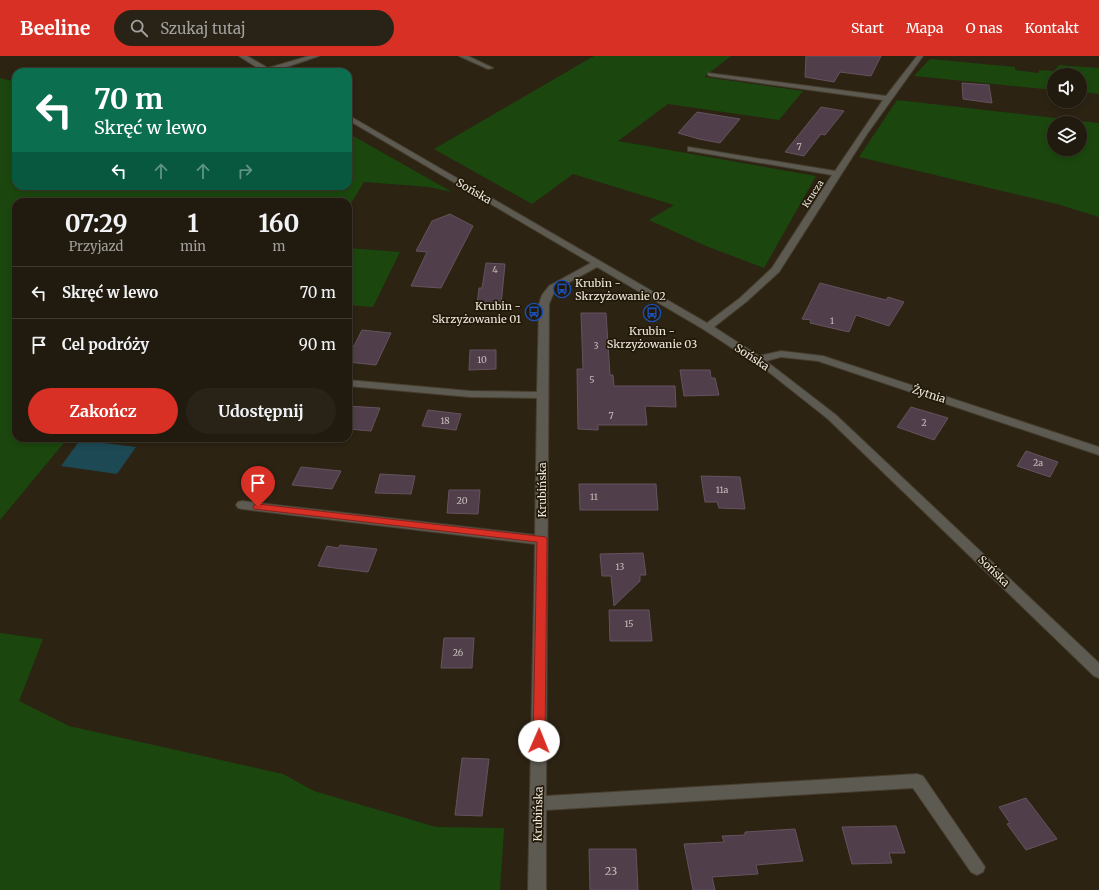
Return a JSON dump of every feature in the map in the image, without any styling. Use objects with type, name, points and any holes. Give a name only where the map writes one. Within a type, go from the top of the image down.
[{"type":"street","points":[[242,56],[262,68]]},
{"type":"street","points":[[280,68],[316,56]]},
{"type":"street","points":[[462,56],[490,68]]},
{"type":"street","name":"Krucza","points":[[707,327],[723,317],[759,288],[776,270],[888,99],[920,56]]},
{"type":"street","points":[[710,74],[888,99]]},
{"type":"street","name":"Sońska","points":[[352,119],[707,327],[774,371],[832,417],[1099,672]]},
{"type":"street","points":[[691,149],[838,174]]},
{"type":"street","name":"Krubińska","points":[[537,890],[544,304],[547,295],[552,288],[597,263]]},
{"type":"street","name":"Żytnia","points":[[757,360],[781,354],[819,358],[1099,451]]},
{"type":"street","points":[[352,384],[470,394],[543,395]]},
{"type":"street","points":[[242,505],[542,540]]},
{"type":"street","points":[[538,803],[917,781],[977,867]]},
{"type":"green space","points":[[594,56],[731,56],[704,77],[803,91],[779,120],[668,104],[618,141],[816,176],[764,268],[706,246],[649,220],[674,205],[573,174],[532,204],[434,149]]},
{"type":"green space","points":[[930,59],[1015,67],[1015,70],[1039,73],[1039,70],[1047,71],[1047,89],[914,76]]},
{"type":"green space","points":[[1059,65],[1099,68],[1099,94],[1087,93],[1087,68],[1056,68]]},
{"type":"green space","points":[[0,78],[12,81],[12,190],[352,190],[352,135],[452,192],[429,187],[364,182],[352,202],[352,198],[12,198],[12,442],[65,442],[0,520]]},
{"type":"green space","points":[[897,100],[1047,117],[1047,156],[1087,156],[1087,122],[1099,123],[1099,217],[1057,204],[859,157]]},
{"type":"green space","points":[[352,248],[400,252],[373,307],[352,305]]},
{"type":"green space","points":[[0,633],[43,639],[19,701],[69,726],[283,774],[314,791],[436,827],[504,828],[500,890],[0,890]]},
{"type":"water","points":[[79,442],[96,442],[136,447],[117,474],[61,466]]},
{"type":"building","points":[[806,56],[881,56],[871,76],[840,72],[834,82],[805,77]]},
{"type":"building","points":[[962,83],[989,85],[992,103],[963,99]]},
{"type":"building","points":[[821,107],[844,111],[825,135],[821,134],[804,156],[785,152]]},
{"type":"building","points":[[697,112],[740,119],[720,143],[678,133]]},
{"type":"building","points":[[450,214],[473,226],[441,288],[411,286],[427,252],[416,251],[432,221]]},
{"type":"building","points":[[486,263],[505,264],[501,305],[477,305],[479,288],[482,288]]},
{"type":"building","points":[[820,283],[886,300],[888,297],[904,302],[889,326],[856,315],[849,332],[810,323],[811,320],[802,319]]},
{"type":"building","points":[[581,313],[606,313],[610,375],[613,375],[614,386],[675,386],[676,407],[645,406],[647,425],[598,425],[598,430],[578,429],[577,369],[583,369]]},
{"type":"building","points":[[362,330],[391,333],[376,365],[352,362],[352,346],[354,346]]},
{"type":"building","points":[[470,350],[496,350],[496,369],[469,370]]},
{"type":"building","points":[[680,370],[710,370],[711,378],[715,378],[719,395],[684,396]]},
{"type":"building","points":[[352,406],[380,408],[371,431],[352,429]]},
{"type":"building","points":[[911,407],[948,418],[934,440],[897,427]]},
{"type":"building","points":[[428,410],[461,414],[456,430],[422,426]]},
{"type":"building","points":[[1026,451],[1058,462],[1050,477],[1017,466]]},
{"type":"building","points":[[301,467],[341,471],[332,489],[292,485]]},
{"type":"building","points":[[380,474],[415,476],[411,494],[375,493]]},
{"type":"building","points":[[701,476],[740,477],[745,509],[719,508],[717,502],[705,502]]},
{"type":"building","points":[[579,484],[656,484],[658,510],[580,510]]},
{"type":"building","points":[[449,490],[480,490],[478,514],[447,513]]},
{"type":"building","points":[[340,545],[377,549],[368,572],[318,566],[327,546],[338,548]]},
{"type":"building","points":[[643,553],[646,575],[640,575],[640,581],[614,606],[611,576],[602,576],[600,554]]},
{"type":"building","points":[[609,610],[649,610],[652,641],[610,641]]},
{"type":"building","points":[[444,638],[474,638],[472,668],[441,668]]},
{"type":"building","points":[[462,758],[489,759],[482,816],[455,815]]},
{"type":"building","points":[[1026,798],[1057,839],[1026,850],[1007,824],[1010,823],[999,807]]},
{"type":"building","points":[[896,826],[905,853],[889,853],[892,863],[852,864],[842,827]]},
{"type":"building","points":[[795,829],[803,861],[756,865],[758,874],[712,877],[715,890],[693,890],[684,844],[724,842],[722,836],[745,835],[745,832]]},
{"type":"building","points":[[589,849],[636,849],[638,890],[590,890]]},
{"type":"place","name":"Krubin - Skrzyżowanie 02","points":[[562,289]]},
{"type":"place","name":"Krubin - Skrzyżowanie 01","points":[[534,312]]},
{"type":"place","name":"Krubin - Skrzyżowanie 03","points":[[652,313]]},
{"type":"route","points":[[258,507],[542,540],[539,741]]}]
